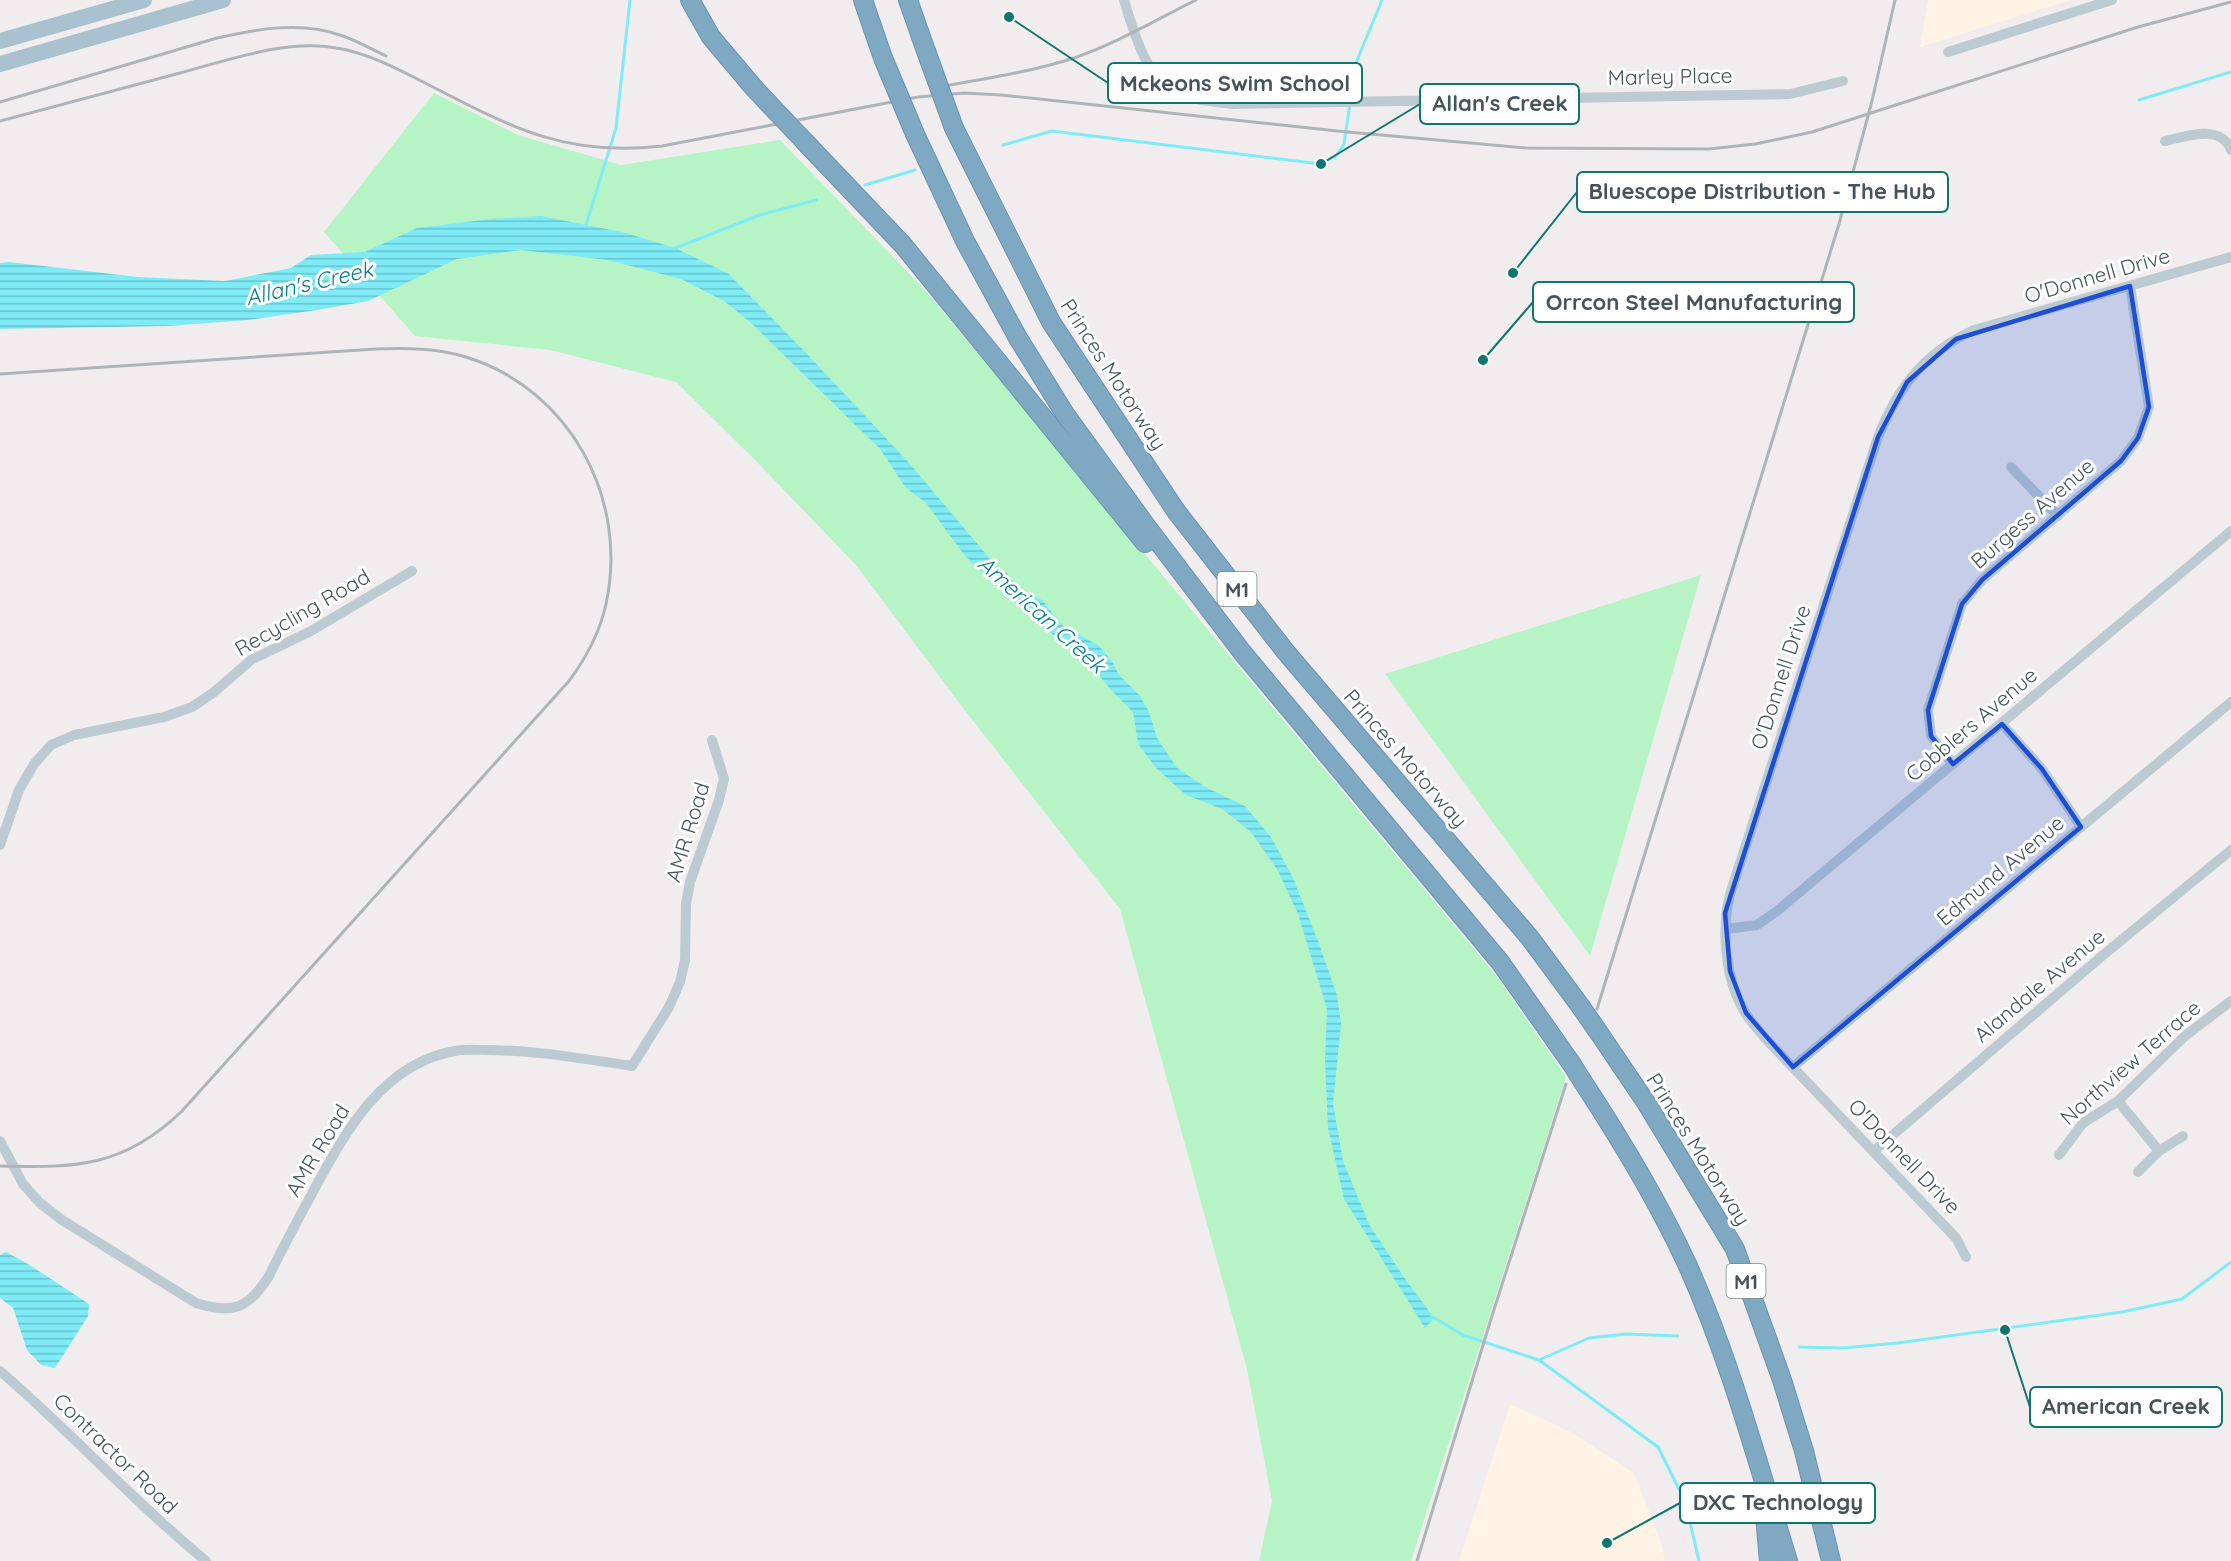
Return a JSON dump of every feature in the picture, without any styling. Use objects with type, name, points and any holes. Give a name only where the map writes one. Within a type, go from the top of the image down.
[{"type":"highway","name":"M1","points":[[862,0],[883,58],[915,134],[965,241],[1017,338],[1086,442],[1242,652],[1500,962],[1571,1063],[1646,1185],[1687,1264],[1731,1375],[1788,1561]]},
{"type":"highway","name":"Princes Motorway","points":[[908,0],[954,128],[1051,322],[1176,511],[1285,651],[1530,938],[1581,1007],[1647,1104],[1734,1249],[1794,1421],[1831,1561]]},
{"type":"highway","points":[[692,2],[711,38],[754,88],[903,245],[1175,580],[1242,652]]},
{"type":"highway","points":[[1731,1375],[1759,1479],[1769,1545],[1769,1561]]},
{"type":"main road","points":[[0,40],[144,0]]},
{"type":"main road","points":[[0,64],[223,0]]},
{"type":"street","name":"Marley Place","points":[[1124,0],[1152,73],[1162,86],[1179,95],[1232,104],[1790,94],[1843,81]]},
{"type":"street","points":[[1948,52],[2112,0]]},
{"type":"street","points":[[2165,141],[2211,134],[2222,137],[2231,150]]},
{"type":"street","name":"O'Donnell Drive","points":[[1966,1257],[1956,1238],[1764,1037],[1746,1013],[1730,971],[1725,913],[1730,894],[1878,437],[1897,395],[1918,370],[1956,339],[1974,330],[2231,257]]},
{"type":"street","name":"Burgess Avenue","points":[[1953,764],[1931,736],[1928,710],[1962,604],[1982,580],[2121,461],[2138,438],[2149,407],[2130,286]]},
{"type":"street","points":[[2011,467],[2058,516]]},
{"type":"street","name":"Cobblers Avenue","points":[[1726,929],[1757,925],[1770,916],[2231,531]]},
{"type":"street","name":"Recycling Road","points":[[0,845],[19,790],[34,764],[51,745],[74,735],[164,717],[192,707],[213,693],[251,660],[311,631],[412,571]]},
{"type":"street","name":"Edmund Avenue","points":[[1793,1067],[2231,702]]},
{"type":"street","points":[[2002,724],[2042,769],[2080,827]]},
{"type":"street","name":"AMR Road","points":[[0,1141],[23,1184],[40,1203],[62,1220],[196,1303],[216,1309],[246,1304],[259,1292],[269,1276],[335,1151],[357,1116],[374,1097],[408,1069],[438,1055],[468,1050],[526,1050],[632,1066],[669,1007],[680,982],[685,960],[688,893],[724,779],[712,740]]},
{"type":"street","name":"Alandale Avenue","points":[[1874,1151],[2102,956],[2231,850]]},
{"type":"street","name":"Northview Terrace","points":[[2059,1155],[2083,1123],[2118,1101],[2185,1036],[2231,1001]]},
{"type":"street","points":[[2118,1101],[2159,1151]]},
{"type":"street","points":[[2139,1172],[2159,1151],[2183,1136]]},
{"type":"street","name":"Contractor Road","points":[[0,1371],[78,1442],[165,1527],[206,1561]]},
{"type":"highlighted area","points":[[2130,286],[2149,407],[2138,438],[2121,461],[1982,580],[1962,604],[1928,710],[1931,736],[1953,764],[2002,724],[2042,769],[2081,827],[1793,1067],[1746,1013],[1730,971],[1725,913],[1878,437],[1907,382],[1956,339]]},
{"type":"shaded area","points":[[1928,0],[2071,0],[1920,47]]},
{"type":"shaded area","points":[[1510,1404],[1569,1431],[1634,1473],[1661,1542],[1665,1561],[1459,1561]]},
{"type":"green space","points":[[434,93],[518,135],[621,165],[780,140],[925,290],[1498,978],[1566,1077],[1411,1561],[1259,1561],[1272,1501],[1247,1369],[1120,909],[960,704],[856,565],[676,382],[550,350],[415,336],[324,232]]},
{"type":"green space","points":[[1701,575],[1590,956],[1385,674]]},
{"type":"water","points":[[541,216],[626,233],[675,248],[729,274],[910,464],[996,566],[1008,574],[1021,591],[1042,600],[1064,627],[1098,645],[1112,661],[1119,675],[1140,696],[1149,712],[1157,738],[1177,768],[1207,788],[1245,806],[1271,837],[1293,878],[1337,995],[1341,1024],[1333,1104],[1343,1161],[1369,1224],[1434,1318],[1425,1328],[1344,1199],[1328,1128],[1325,1061],[1327,1009],[1298,914],[1277,869],[1251,832],[1222,809],[1186,795],[1156,768],[1138,744],[1133,712],[1111,690],[1082,654],[1056,637],[1021,608],[966,557],[926,503],[906,488],[880,449],[751,323],[724,301],[681,279],[608,260],[521,250],[457,259],[368,301],[317,310],[248,320],[169,326],[0,329],[0,263],[9,262],[138,277],[225,281],[291,268],[311,255],[365,252],[417,228],[491,219]]},
{"type":"water","points":[[6,1252],[89,1304],[88,1316],[55,1368],[41,1365],[27,1350],[13,1308],[0,1298],[0,1255]]},
{"type":"waterway","points":[[586,225],[616,128],[630,0]]},
{"type":"waterway","name":"Allan's Creek","points":[[1003,145],[1052,131],[1321,164],[1337,155],[1344,144],[1356,63],[1382,0]]},
{"type":"waterway","points":[[2139,100],[2231,72]]},
{"type":"waterway","name":"Allan's Creek","points":[[865,185],[915,170]]},
{"type":"waterway","name":"Allan's Creek","points":[[673,249],[760,215],[816,200]]},
{"type":"waterway","name":"American Creek","points":[[1799,1347],[1842,1348],[1898,1343],[2122,1312],[2182,1299],[2231,1262]]},
{"type":"waterway","name":"American Creek","points":[[1431,1316],[1463,1335],[1539,1360],[1589,1338],[1626,1334],[1678,1336]]},
{"type":"waterway","points":[[1539,1360],[1658,1447],[1685,1501],[1699,1561]]},
{"type":"railway","points":[[938,87],[1024,71],[1074,58],[1121,38],[1196,0]]},
{"type":"railway","points":[[1597,1009],[1839,224],[1872,101],[1895,0]]},
{"type":"railway","points":[[0,121],[258,52],[298,46],[317,46],[349,50],[374,59],[516,127],[570,143],[598,147],[662,146],[918,97],[964,93],[1526,148],[1709,149],[1755,144],[1812,132],[2138,27],[2231,2]]},
{"type":"railway","points":[[0,102],[217,38],[263,29],[294,27],[325,31],[352,39],[386,56]]},
{"type":"railway","points":[[0,374],[376,349],[421,349],[466,357],[503,372],[535,394],[562,422],[584,453],[599,488],[608,526],[611,565],[606,604],[600,625],[587,654],[569,681],[182,1111],[161,1130],[119,1154],[76,1164],[0,1166]]},
{"type":"railway","points":[[1417,1561],[1566,1084]]},
{"type":"place","name":"Mckeons Swim School","points":[[1009,17]]},
{"type":"place","name":"Allan's Creek","points":[[1321,164]]},
{"type":"place","name":"Bluescope Distribution - The Hub","points":[[1513,273]]},
{"type":"place","name":"Orrcon Steel Manufacturing","points":[[1483,360]]},
{"type":"place","name":"American Creek","points":[[2005,1330]]},
{"type":"place","name":"DXC Technology","points":[[1607,1543]]}]
